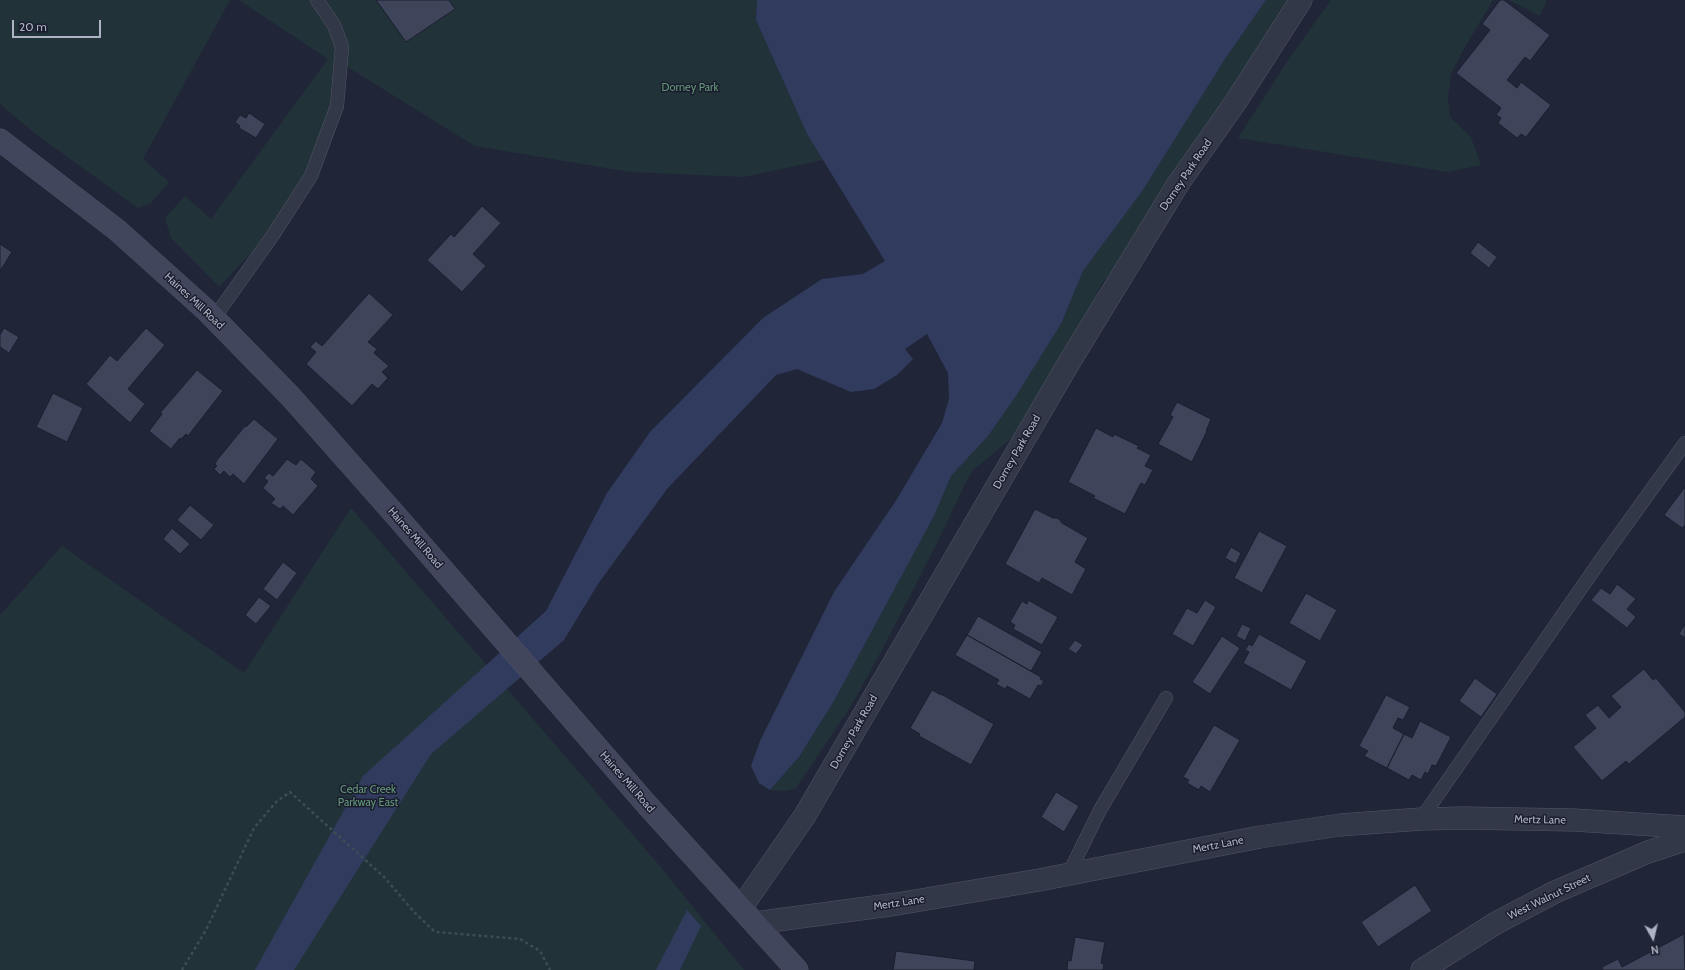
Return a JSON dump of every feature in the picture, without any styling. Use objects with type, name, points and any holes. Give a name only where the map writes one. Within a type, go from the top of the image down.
[{"type":"street","name":"Dorney Park Road","points":[[748,916],[804,817],[1070,361],[1178,184],[1235,103],[1301,0]]},
{"type":"street","name":"Haines Mill Road","points":[[0,140],[117,230],[214,318],[291,397],[648,806],[796,970]]},
{"type":"street","name":"Mertz Lane","points":[[748,916],[897,904],[1068,875],[1260,836],[1340,825],[1421,819],[1464,818],[1574,820],[1685,827]]},
{"type":"street","name":"West Walnut Street","points":[[1422,970],[1496,923],[1555,892],[1648,852],[1685,840]]},
{"type":"lane","points":[[214,318],[273,235],[311,176],[337,106],[342,47],[334,25],[317,0]]},
{"type":"lane","points":[[1421,819],[1595,567],[1685,443]]},
{"type":"lane","points":[[1068,875],[1100,810],[1166,698]]},
{"type":"path","points":[[182,970],[206,930],[254,828],[276,802],[290,792],[384,877],[415,913],[435,932],[520,939],[540,951],[550,970]]},
{"type":"green space","points":[[0,0],[230,0],[143,159],[169,182],[150,204],[138,208],[33,132],[0,104]]},
{"type":"green space","name":"Dorney Park","points":[[239,0],[757,0],[756,20],[807,134],[823,160],[744,177],[630,172],[475,146],[341,63],[334,61],[334,90],[309,174],[254,250],[219,287],[171,238],[165,218],[185,196],[211,219],[328,59]]},
{"type":"green space","points":[[1266,0],[1292,0],[1123,260],[1102,283],[1086,316],[1012,438],[973,470],[883,648],[851,706],[796,788],[784,791],[770,790],[799,757],[834,701],[934,516],[951,476],[988,436],[1016,396],[1061,324],[1083,271],[1143,190],[1225,59]]},
{"type":"green space","points":[[1331,0],[1493,0],[1462,52],[1451,74],[1448,98],[1450,117],[1471,137],[1481,165],[1448,172],[1238,138],[1286,63]]},
{"type":"green space","points":[[1509,0],[1547,0],[1540,16]]},
{"type":"green space","name":"Cedar Creek Parkway East","points":[[351,508],[659,865],[744,970],[0,970],[0,615],[62,546],[244,673]]},
{"type":"water","points":[[757,0],[1266,0],[1225,59],[1143,190],[1083,271],[1061,324],[1016,396],[988,436],[951,476],[934,516],[834,701],[799,757],[770,790],[759,783],[751,766],[760,741],[834,592],[897,499],[942,423],[949,399],[948,373],[927,334],[905,349],[913,359],[897,375],[874,389],[851,392],[797,369],[776,375],[667,489],[598,584],[564,640],[431,754],[294,970],[255,970],[363,776],[546,611],[607,493],[650,432],[763,318],[822,279],[863,274],[885,261],[807,134],[756,20]]},
{"type":"water","points":[[687,910],[701,926],[680,970],[656,970]]},
{"type":"building","points":[[376,0],[449,0],[455,9],[406,42]]},
{"type":"building","points":[[1500,0],[1504,0],[1550,35],[1530,61],[1525,57],[1507,80],[1517,88],[1521,82],[1551,105],[1526,137],[1521,134],[1517,138],[1498,123],[1501,118],[1496,115],[1501,108],[1456,73],[1490,30],[1482,24]]},
{"type":"building","points":[[249,113],[265,124],[256,138],[239,128],[240,126],[235,122],[240,115],[246,118]]},
{"type":"building","points":[[482,206],[501,223],[473,254],[486,266],[462,292],[427,260],[451,234],[454,237]]},
{"type":"building","points":[[1478,242],[1497,257],[1489,268],[1470,253]]},
{"type":"building","points":[[0,244],[12,252],[0,271]]},
{"type":"building","points":[[369,293],[393,315],[368,342],[377,349],[374,353],[389,366],[382,372],[388,378],[378,389],[372,384],[352,406],[306,364],[316,352],[310,347],[316,341],[322,346]]},
{"type":"building","points":[[4,328],[19,337],[9,353],[0,347],[0,335]]},
{"type":"building","points":[[146,328],[165,345],[128,389],[145,404],[130,423],[86,384],[110,355],[117,361]]},
{"type":"building","points":[[197,370],[223,391],[188,436],[186,434],[181,439],[180,438],[171,449],[149,431],[162,414],[160,413]]},
{"type":"building","points":[[53,393],[83,408],[67,442],[36,427]]},
{"type":"building","points":[[1177,402],[1211,419],[1192,462],[1158,444],[1173,417],[1170,415]]},
{"type":"building","points":[[254,419],[278,439],[244,484],[233,474],[230,477],[224,471],[220,475],[214,469],[217,466],[215,464],[217,460],[245,426],[246,427]]},
{"type":"building","points":[[1096,428],[1113,437],[1114,434],[1139,446],[1137,448],[1151,455],[1145,466],[1153,470],[1145,485],[1141,483],[1125,514],[1093,498],[1095,496],[1068,482]]},
{"type":"building","points":[[287,459],[296,465],[301,459],[316,472],[311,479],[318,486],[293,515],[283,506],[280,509],[271,503],[275,499],[263,488],[268,481],[264,478],[269,473],[273,476]]},
{"type":"building","points":[[1685,487],[1685,526],[1682,528],[1664,515]]},
{"type":"building","points":[[190,505],[214,525],[201,540],[177,520]]},
{"type":"building","points":[[1035,509],[1053,518],[1057,518],[1062,523],[1088,538],[1075,562],[1086,569],[1072,595],[1042,578],[1039,583],[1005,564]]},
{"type":"building","points":[[172,528],[190,544],[180,554],[163,539]]},
{"type":"building","points":[[1259,531],[1287,546],[1262,593],[1234,578]]},
{"type":"building","points":[[1231,547],[1241,553],[1236,564],[1225,558]]},
{"type":"building","points":[[283,562],[297,573],[277,600],[263,589]]},
{"type":"building","points":[[1617,584],[1636,599],[1627,609],[1636,617],[1627,628],[1591,600],[1601,588],[1610,594]]},
{"type":"building","points":[[1306,593],[1337,610],[1320,641],[1289,623]]},
{"type":"building","points":[[259,597],[271,606],[256,624],[245,615]]},
{"type":"building","points":[[1028,600],[1058,617],[1042,645],[1013,629],[1015,625],[1010,622],[1022,601],[1027,604]]},
{"type":"building","points":[[1205,600],[1216,607],[1193,646],[1172,634],[1187,608],[1197,613]]},
{"type":"building","points":[[978,616],[1042,652],[1031,671],[967,635]]},
{"type":"building","points":[[1242,624],[1251,628],[1245,641],[1236,636]]},
{"type":"building","points":[[1685,624],[1685,638],[1679,634]]},
{"type":"building","points":[[1259,634],[1307,661],[1291,690],[1243,663],[1249,652],[1245,650],[1249,644],[1252,646]]},
{"type":"building","points":[[967,635],[1041,677],[1040,679],[1044,681],[1041,686],[1038,685],[1030,699],[1007,686],[1005,689],[996,684],[999,680],[955,655]]},
{"type":"building","points":[[1222,636],[1240,648],[1210,694],[1192,682]]},
{"type":"building","points":[[1075,640],[1083,645],[1076,654],[1068,649]]},
{"type":"building","points":[[1644,669],[1653,680],[1656,678],[1685,712],[1685,717],[1629,764],[1626,761],[1602,781],[1573,747],[1596,728],[1585,715],[1598,705],[1609,718],[1621,707],[1611,696]]},
{"type":"building","points":[[1475,678],[1497,694],[1481,717],[1459,701]]},
{"type":"building","points":[[932,690],[994,724],[971,765],[919,736],[920,734],[910,728]]},
{"type":"building","points":[[1386,695],[1410,707],[1403,720],[1398,718],[1393,728],[1404,734],[1387,768],[1364,756],[1368,751],[1359,746]]},
{"type":"building","points":[[1420,721],[1451,737],[1436,766],[1432,765],[1428,774],[1425,772],[1421,780],[1412,775],[1409,780],[1387,768],[1404,734],[1412,738]]},
{"type":"building","points":[[1214,725],[1240,740],[1210,792],[1201,786],[1199,790],[1187,783],[1189,780],[1183,777]]},
{"type":"building","points":[[1056,792],[1079,806],[1064,832],[1041,817]]},
{"type":"building","points":[[1415,885],[1432,911],[1378,947],[1361,922]]},
{"type":"building","points":[[1684,934],[1685,970],[1603,970],[1602,967],[1618,959],[1622,967]]},
{"type":"building","points":[[1075,937],[1105,942],[1101,963],[1104,964],[1103,970],[1067,970],[1068,960],[1071,961]]},
{"type":"building","points":[[896,951],[975,961],[974,970],[893,970]]}]
